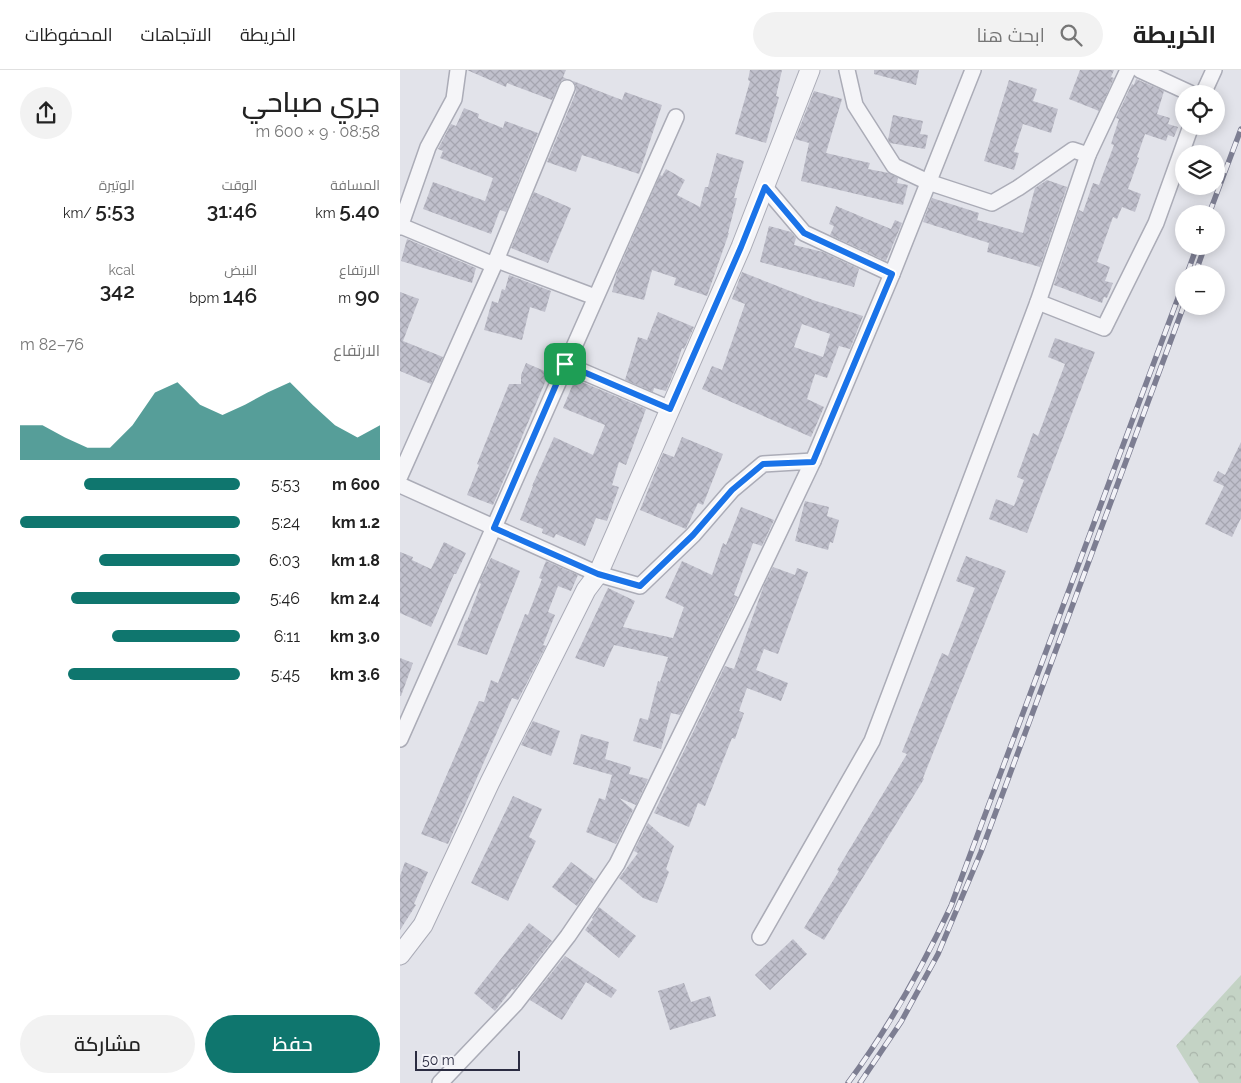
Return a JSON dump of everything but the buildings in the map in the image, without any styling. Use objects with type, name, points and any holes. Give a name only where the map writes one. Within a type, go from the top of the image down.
[{"type":"street","points":[[458,70],[454,99],[428,147],[400,227],[495,263],[595,297]]},
{"type":"street","points":[[400,955],[422,925],[490,782],[586,590],[598,574],[741,247],[810,70]]},
{"type":"street","points":[[847,70],[855,105],[894,166],[928,182],[992,203],[1018,188],[1073,150],[1088,154]]},
{"type":"street","points":[[440,1083],[516,1003],[568,936],[617,864],[813,462],[892,274],[973,70]]},
{"type":"street","points":[[760,937],[872,741],[1038,302],[1088,154],[1128,70]]},
{"type":"street","points":[[1140,70],[1175,86]]},
{"type":"street","points":[[1207,85],[1214,70]]},
{"type":"street","points":[[400,476],[495,263],[567,88]]},
{"type":"street","points":[[400,739],[676,117]]},
{"type":"street","points":[[1038,302],[1104,328],[1156,224],[1188,135]]},
{"type":"street","points":[[765,187],[804,233],[892,274]]},
{"type":"street","points":[[565,364],[670,409]]},
{"type":"street","points":[[400,485],[598,574],[640,586],[693,535],[732,490],[763,464],[813,462]]},
{"type":"green space","points":[[1241,975],[1241,1083],[1199,1083],[1176,1046]]},
{"type":"railway","points":[[1212,205],[1241,129]]},
{"type":"railway","points":[[1190,265],[1194,255]]},
{"type":"railway","points":[[1198,265],[1202,255]]},
{"type":"railway","points":[[848,1083],[878,1040],[904,997],[951,906],[1175,306]]},
{"type":"railway","points":[[860,1083],[901,1022],[938,954],[981,852],[1180,315]]},
{"type":"route","points":[[765,187],[804,233],[892,274],[813,462],[763,464],[732,490],[693,535],[640,586],[598,574],[494,528],[565,364],[670,409],[741,247],[765,187]]}]
